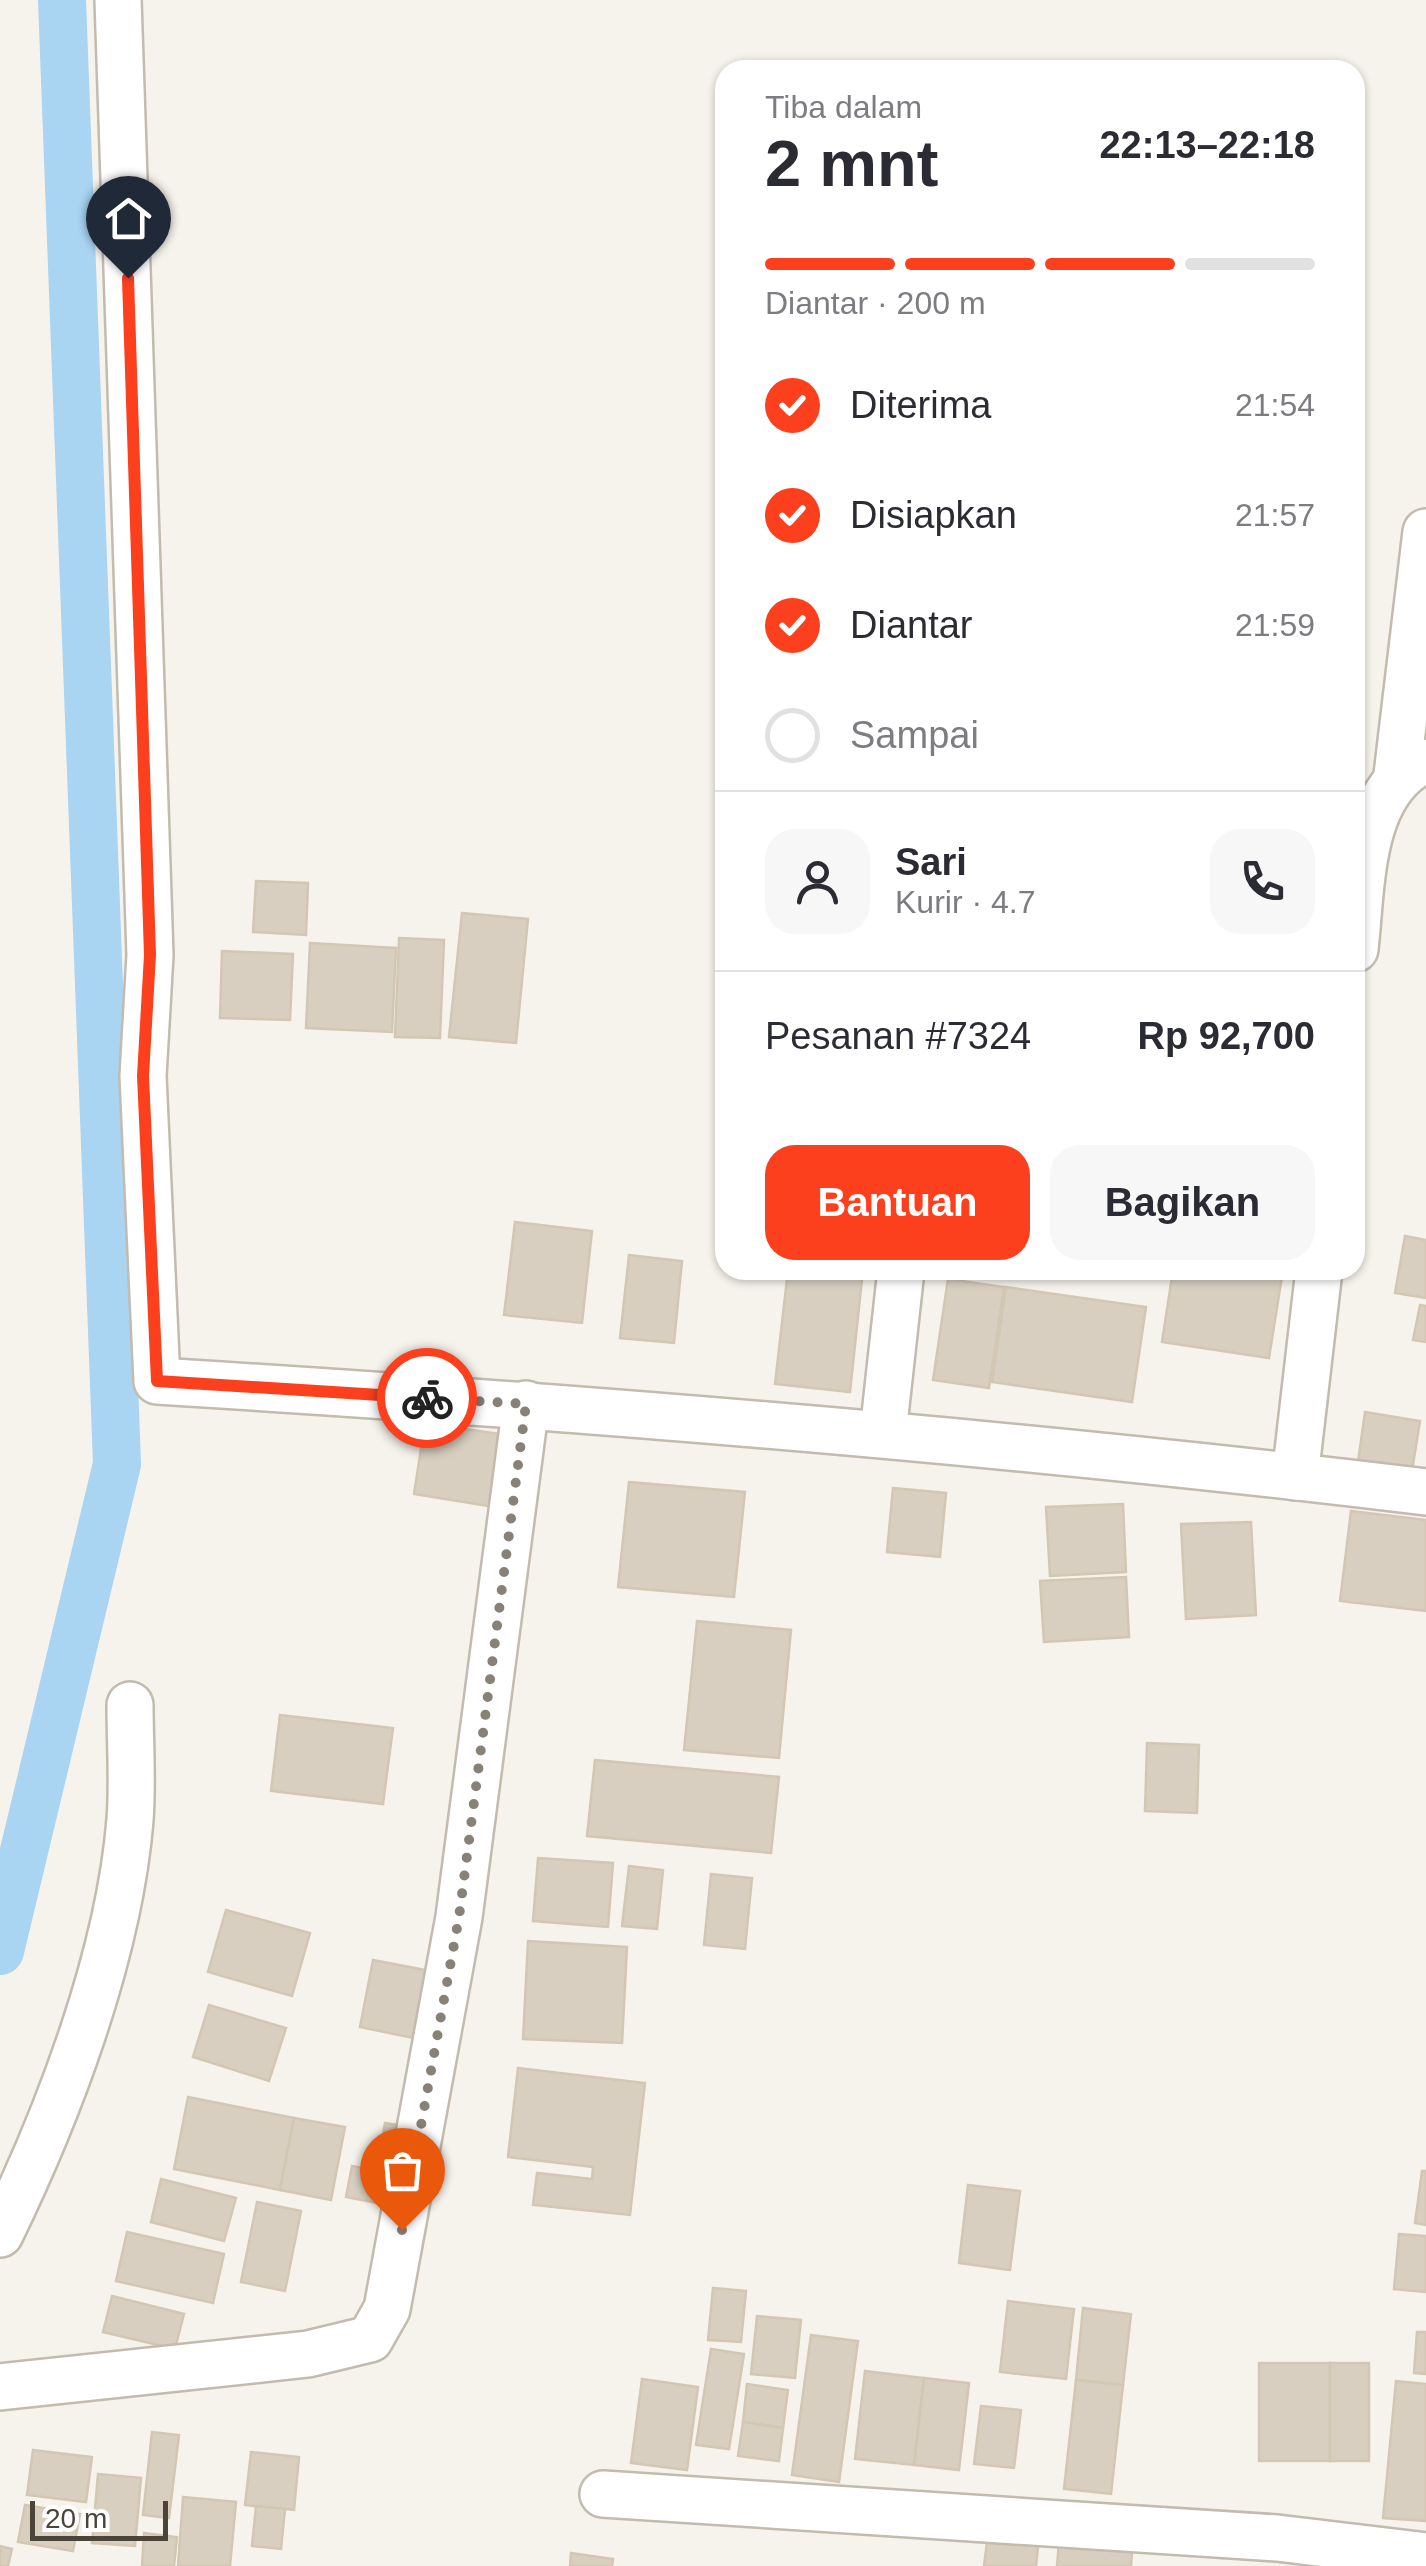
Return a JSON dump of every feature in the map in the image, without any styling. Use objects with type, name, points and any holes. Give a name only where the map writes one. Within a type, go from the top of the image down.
[{"type":"street","points":[[118,0],[150,955],[143,1076],[157,1381],[526,1404],[883,1433],[1426,1492]]},
{"type":"street","points":[[1365,863],[1367,846],[1411,769],[1426,532]]},
{"type":"street","points":[[883,1433],[900,1280]]},
{"type":"street","points":[[1295,1476],[1317,1280]]},
{"type":"street","points":[[0,2387],[308,2354],[370,2338],[387,2308],[459,1917],[526,1404]]},
{"type":"street","points":[[0,2234],[45,2142],[104,1964],[130,1821],[130,1705]]},
{"type":"street","points":[[602,2494],[1277,2538],[1426,2556]]},
{"type":"building","points":[[256,881],[308,883],[306,935],[253,932]]},
{"type":"building","points":[[462,913],[528,919],[516,1043],[449,1037]]},
{"type":"building","points":[[399,938],[444,940],[440,1038],[395,1037]]},
{"type":"building","points":[[310,943],[396,948],[392,1032],[306,1028]]},
{"type":"building","points":[[222,951],[293,954],[290,1020],[220,1018]]},
{"type":"building","points":[[515,1222],[592,1231],[582,1323],[504,1315]]},
{"type":"building","points":[[1405,1236],[1426,1240],[1426,1298],[1395,1293]]},
{"type":"building","points":[[629,1255],[682,1261],[674,1343],[620,1338]]},
{"type":"building","points":[[787,1280],[862,1280],[850,1392],[775,1384]]},
{"type":"building","points":[[948,1280],[1004,1287],[989,1388],[933,1380]]},
{"type":"building","points":[[1171,1280],[1281,1280],[1269,1358],[1162,1342]]},
{"type":"building","points":[[1006,1287],[1146,1307],[1132,1402],[992,1382]]},
{"type":"building","points":[[1420,1305],[1426,1306],[1426,1342],[1413,1340]]},
{"type":"building","points":[[1365,1412],[1420,1421],[1411,1477],[1357,1469]]},
{"type":"building","points":[[425,1423],[513,1436],[501,1508],[414,1494]]},
{"type":"building","points":[[629,1482],[745,1492],[734,1597],[618,1587]]},
{"type":"building","points":[[893,1488],[946,1493],[940,1557],[887,1552]]},
{"type":"building","points":[[1123,1504],[1126,1572],[1050,1576],[1046,1507]]},
{"type":"building","points":[[1351,1511],[1426,1520],[1426,1611],[1340,1601]]},
{"type":"building","points":[[1251,1522],[1256,1615],[1186,1619],[1181,1524]]},
{"type":"building","points":[[1126,1577],[1129,1637],[1044,1642],[1040,1581]]},
{"type":"building","points":[[697,1621],[791,1630],[779,1758],[684,1750]]},
{"type":"building","points":[[280,1715],[393,1728],[383,1804],[271,1791]]},
{"type":"building","points":[[1147,1743],[1199,1745],[1197,1813],[1145,1811]]},
{"type":"building","points":[[595,1760],[779,1777],[771,1853],[587,1836]]},
{"type":"building","points":[[538,1858],[613,1863],[608,1927],[533,1921]]},
{"type":"building","points":[[629,1866],[663,1870],[657,1929],[622,1926]]},
{"type":"building","points":[[711,1874],[752,1878],[745,1949],[704,1945]]},
{"type":"building","points":[[226,1910],[310,1933],[292,1996],[208,1972]]},
{"type":"building","points":[[528,1941],[627,1947],[622,2043],[523,2039]]},
{"type":"building","points":[[373,1960],[441,1973],[428,2041],[360,2027]]},
{"type":"building","points":[[209,2005],[286,2028],[269,2081],[193,2057]]},
{"type":"building","points":[[518,2068],[645,2083],[630,2215],[533,2205],[537,2173],[592,2179],[593,2167],[508,2157]]},
{"type":"building","points":[[188,2097],[294,2118],[280,2190],[174,2169]]},
{"type":"building","points":[[294,2118],[345,2127],[331,2200],[280,2190]]},
{"type":"building","points":[[385,2123],[430,2130],[424,2170],[378,2163]]},
{"type":"building","points":[[352,2166],[430,2180],[424,2212],[346,2197]]},
{"type":"building","points":[[1422,2171],[1426,2171],[1426,2225],[1415,2223]]},
{"type":"building","points":[[161,2179],[236,2198],[224,2241],[151,2222]]},
{"type":"building","points":[[968,2185],[1020,2191],[1010,2270],[959,2263]]},
{"type":"building","points":[[257,2202],[301,2211],[285,2291],[241,2282]]},
{"type":"building","points":[[127,2232],[224,2254],[213,2303],[116,2281]]},
{"type":"building","points":[[1399,2234],[1426,2236],[1426,2292],[1394,2289]]},
{"type":"building","points":[[713,2288],[746,2291],[741,2342],[708,2340]]},
{"type":"building","points":[[112,2296],[184,2314],[175,2349],[103,2332]]},
{"type":"building","points":[[1008,2301],[1074,2309],[1066,2379],[1000,2372]]},
{"type":"building","points":[[1083,2308],[1131,2314],[1123,2385],[1076,2380]]},
{"type":"building","points":[[757,2316],[801,2320],[795,2378],[751,2374]]},
{"type":"building","points":[[1417,2332],[1426,2332],[1426,2374],[1414,2373]]},
{"type":"building","points":[[811,2335],[858,2341],[839,2482],[792,2475]]},
{"type":"building","points":[[711,2349],[744,2354],[729,2449],[696,2445]]},
{"type":"building","points":[[1259,2363],[1330,2363],[1330,2461],[1259,2461]]},
{"type":"building","points":[[1330,2363],[1369,2363],[1369,2461],[1330,2461]]},
{"type":"building","points":[[865,2371],[924,2378],[914,2465],[855,2459]]},
{"type":"building","points":[[924,2378],[969,2383],[959,2470],[914,2465]]},
{"type":"building","points":[[642,2379],[698,2387],[687,2470],[631,2463]]},
{"type":"building","points":[[1076,2380],[1123,2385],[1111,2494],[1064,2489]]},
{"type":"building","points":[[1396,2381],[1426,2384],[1426,2521],[1383,2518]]},
{"type":"building","points":[[747,2384],[788,2390],[783,2428],[743,2422]]},
{"type":"building","points":[[981,2406],[1021,2410],[1014,2468],[974,2464]]},
{"type":"building","points":[[743,2422],[783,2428],[779,2461],[738,2456]]},
{"type":"building","points":[[152,2432],[179,2435],[169,2518],[143,2515]]},
{"type":"building","points":[[33,2450],[92,2457],[86,2502],[27,2495]]},
{"type":"building","points":[[251,2452],[299,2457],[294,2510],[245,2505]]},
{"type":"building","points":[[98,2474],[141,2478],[135,2546],[92,2543]]},
{"type":"building","points":[[183,2497],[236,2502],[230,2566],[178,2566]]},
{"type":"building","points":[[25,2505],[80,2514],[73,2551],[18,2542]]},
{"type":"building","points":[[256,2506],[285,2509],[281,2549],[252,2546]]},
{"type":"building","points":[[1060,2530],[1133,2536],[1131,2566],[1057,2566]]},
{"type":"building","points":[[144,2533],[177,2537],[174,2566],[142,2566]]},
{"type":"building","points":[[988,2534],[1039,2538],[1036,2566],[984,2566]]},
{"type":"building","points":[[0,2546],[12,2549],[8,2566],[0,2566]]},
{"type":"building","points":[[571,2553],[613,2559],[612,2566],[570,2566]]},
{"type":"waterway","points":[[0,1951],[117,1464],[62,0]]},
{"type":"way so far","points":[[402,2230],[459,1917],[526,1404],[427,1398]]},
{"type":"route","points":[[128,278],[150,955],[143,1076],[157,1381],[427,1398]]}]
